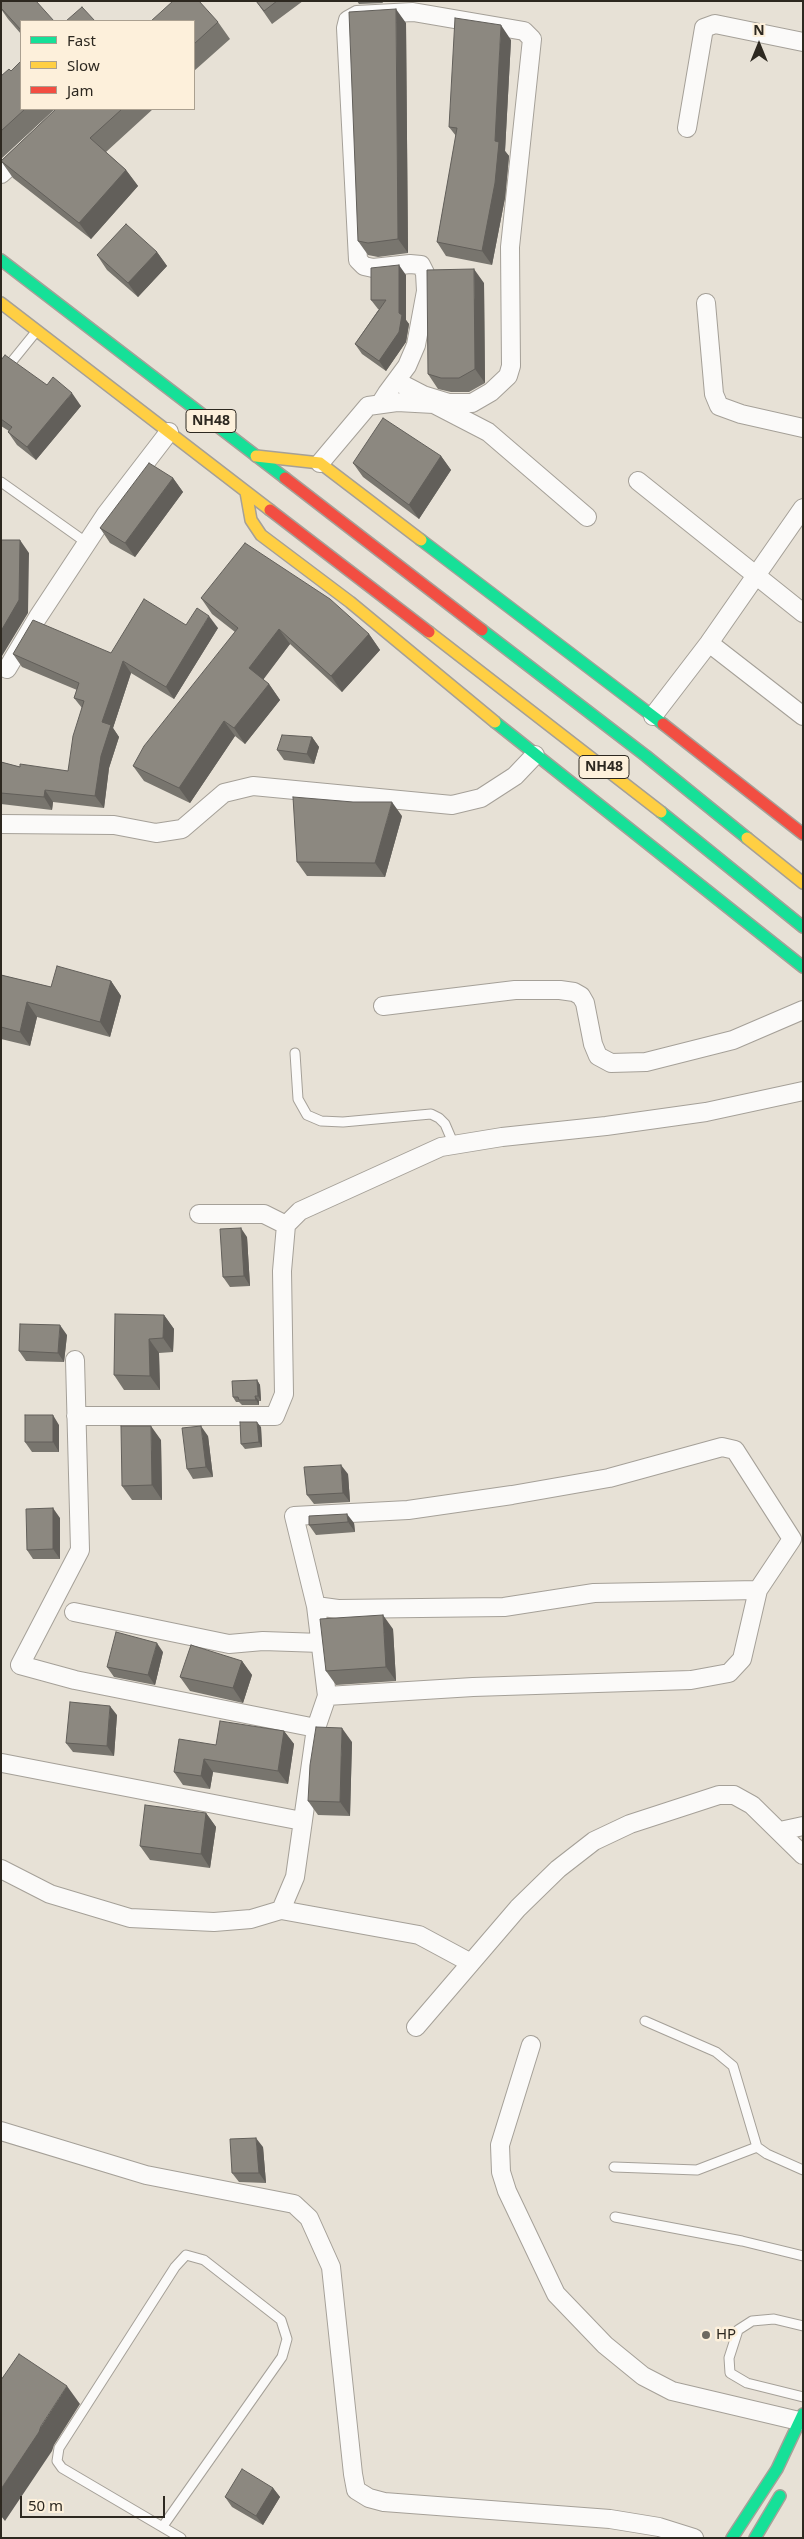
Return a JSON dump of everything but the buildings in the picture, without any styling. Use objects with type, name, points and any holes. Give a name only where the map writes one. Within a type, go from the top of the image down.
[{"type":"main road","name":"NH48","points":[[1,260],[118,354],[256,456],[646,756],[803,883]]},
{"type":"main road","name":"NH48","points":[[1,303],[37,331],[102,375],[169,432],[625,783],[803,928]]},
{"type":"main road","points":[[256,456],[320,463],[653,716],[803,834]]},
{"type":"main road","points":[[246,492],[251,520],[261,535],[350,602],[535,755],[803,967]]},
{"type":"main road","points":[[732,2538],[777,2469],[801,2417]]},
{"type":"main road","points":[[756,2538],[787,2484]]},
{"type":"street","points":[[380,404],[396,381],[407,366],[416,345],[426,291],[426,273],[421,265],[410,264],[373,268],[364,266],[358,260],[346,28],[348,20],[357,15],[413,12],[524,31],[532,39],[510,246],[511,366],[508,376],[491,392],[472,403],[449,402],[423,395],[396,381]]},
{"type":"street","points":[[687,128],[704,28],[715,24],[803,42]]},
{"type":"street","points":[[1,174],[33,145]]},
{"type":"street","points":[[706,303],[714,394],[719,406],[741,414],[803,428]]},
{"type":"street","points":[[320,463],[368,406],[396,402],[434,404],[488,432],[588,517]]},
{"type":"street","points":[[7,670],[38,617],[106,514],[169,432]]},
{"type":"street","points":[[638,481],[803,613]]},
{"type":"street","points":[[653,716],[709,643],[803,508]]},
{"type":"street","points":[[709,643],[803,716]]},
{"type":"street","points":[[1,824],[114,825],[156,833],[182,829],[224,793],[252,786],[452,805],[481,798],[515,776],[535,755]]},
{"type":"street","points":[[382,1006],[515,990],[560,990],[574,992],[581,996],[585,1003],[593,1044],[598,1056],[611,1063],[646,1062],[733,1040],[803,1010]]},
{"type":"street","points":[[76,1416],[275,1416],[284,1394],[282,1272],[286,1225],[300,1211],[441,1148],[502,1137],[606,1126],[706,1112],[803,1091]]},
{"type":"street","points":[[199,1214],[264,1214],[286,1225]]},
{"type":"street","points":[[75,1360],[80,1550],[20,1665],[75,1680],[316,1728]]},
{"type":"street","points":[[281,1910],[295,1877],[316,1728],[327,1696],[316,1606],[294,1516],[408,1510],[512,1495],[609,1478],[722,1447],[734,1450],[797,1541],[758,1590],[742,1659],[729,1673],[691,1680],[473,1687],[327,1696]]},
{"type":"street","points":[[316,1606],[338,1609],[504,1607],[594,1593],[758,1590]]},
{"type":"street","points":[[74,1612],[229,1644],[263,1642],[321,1643]]},
{"type":"street","points":[[2,1763],[302,1821]]},
{"type":"street","points":[[416,2027],[518,1908],[558,1869],[594,1841],[630,1824],[719,1795],[734,1795],[752,1804],[803,1855]]},
{"type":"street","points":[[780,1832],[803,1826]]},
{"type":"street","points":[[1,1869],[50,1894],[130,1918],[214,1922],[251,1919],[281,1910],[419,1935],[471,1963]]},
{"type":"street","points":[[530,2044],[500,2145],[501,2172],[507,2191],[556,2294],[605,2345],[643,2376],[672,2391],[801,2417]]},
{"type":"street","points":[[1,2131],[146,2175],[294,2204],[310,2218],[331,2266],[353,2474],[356,2490],[368,2498],[384,2502],[610,2519],[659,2527],[694,2538]]},
{"type":"lane","points":[[1,375],[37,331]]},
{"type":"lane","points":[[1,482],[87,543]]},
{"type":"lane","points":[[294,1053],[298,1099],[307,1115],[321,1121],[343,1122],[431,1114],[440,1118],[445,1124],[454,1145]]},
{"type":"lane","points":[[645,2022],[716,2052],[733,2066],[757,2147],[767,2154],[803,2170]]},
{"type":"lane","points":[[614,2167],[697,2170],[757,2147]]},
{"type":"lane","points":[[614,2217],[742,2241],[803,2256]]},
{"type":"lane","points":[[163,2526],[282,2357],[287,2339],[282,2320],[204,2260],[186,2255],[175,2267],[59,2448],[57,2461],[62,2468],[181,2538]]},
{"type":"lane","points":[[803,2326],[774,2319],[752,2321],[738,2330],[729,2358],[730,2373],[747,2382],[803,2397]]},
{"type":"traffic: fast","points":[[1,260],[285,478]]},
{"type":"traffic: fast","points":[[421,540],[663,724]]},
{"type":"traffic: fast","points":[[482,630],[646,756],[747,838]]},
{"type":"traffic: fast","points":[[495,722],[803,967]]},
{"type":"traffic: fast","points":[[661,812],[803,927]]},
{"type":"traffic: fast","points":[[732,2538],[777,2469],[803,2414]]},
{"type":"traffic: fast","points":[[755,2538],[780,2496]]},
{"type":"traffic: slow","points":[[1,303],[270,510]]},
{"type":"traffic: slow","points":[[256,456],[320,463],[421,540]]},
{"type":"traffic: slow","points":[[246,492],[251,520],[261,535],[350,602],[495,722]]},
{"type":"traffic: slow","points":[[429,632],[661,812]]},
{"type":"traffic: slow","points":[[747,838],[803,883]]},
{"type":"traffic: jam","points":[[285,478],[482,630]]},
{"type":"traffic: jam","points":[[270,510],[429,632]]},
{"type":"traffic: jam","points":[[663,724],[803,834]]},
{"type":"place","name":"HP","points":[[706,2335]]}]
